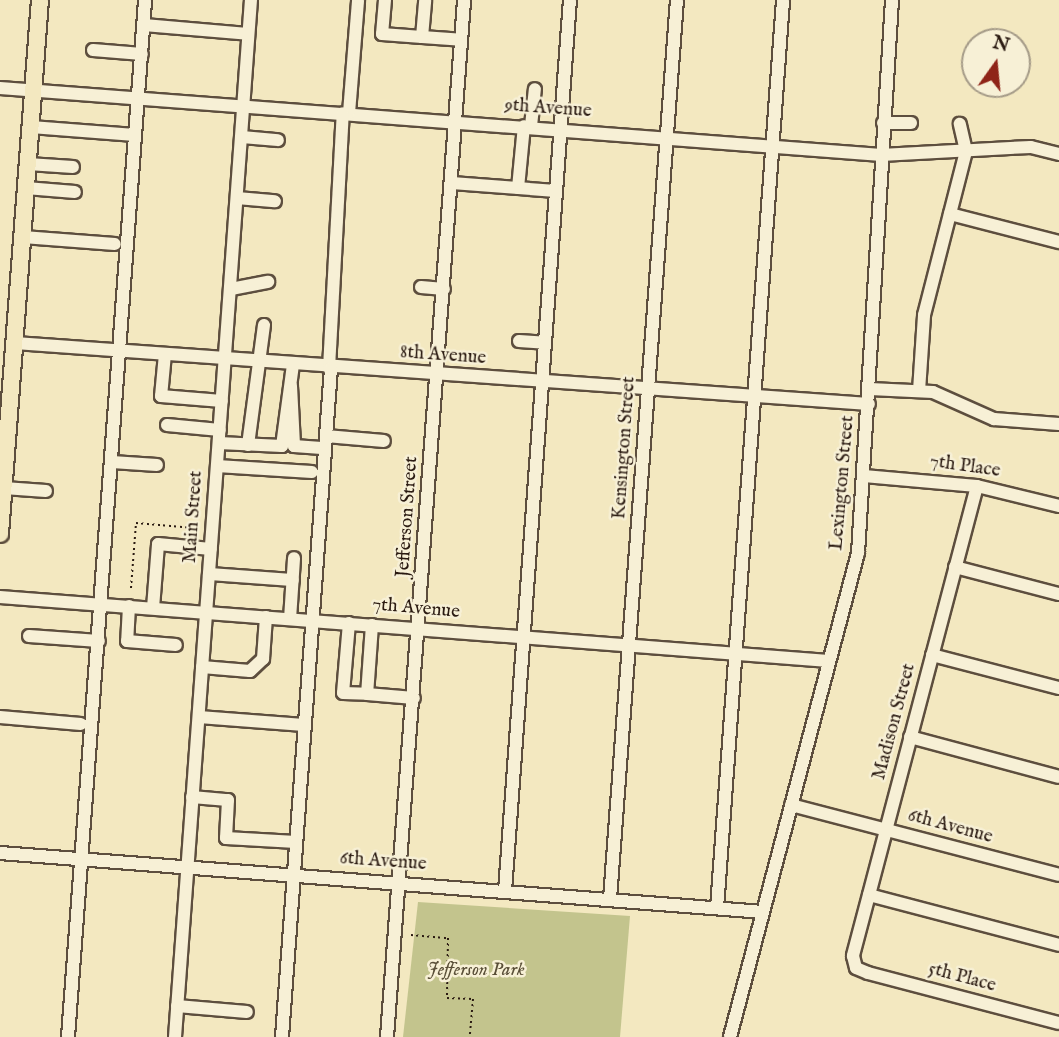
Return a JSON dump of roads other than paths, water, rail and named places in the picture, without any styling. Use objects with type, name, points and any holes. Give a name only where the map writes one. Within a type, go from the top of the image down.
[{"type":"main road","points":[[0,534],[40,0]]},
{"type":"street","points":[[68,1037],[145,0]]},
{"type":"street","name":"Main Street","points":[[175,1037],[251,0]]},
{"type":"street","points":[[282,1037],[326,442],[346,113],[358,0]]},
{"type":"street","points":[[384,0],[382,34],[461,40]]},
{"type":"street","points":[[422,37],[425,0]]},
{"type":"street","name":"Jefferson Street","points":[[387,1037],[464,0]]},
{"type":"street","points":[[505,891],[570,0]]},
{"type":"street","name":"Kensington Street","points":[[610,899],[677,0]]},
{"type":"street","points":[[717,908],[783,0]]},
{"type":"street","name":"Lexington Street","points":[[730,1037],[858,553],[892,0]]},
{"type":"street","points":[[144,24],[248,34]]},
{"type":"street","points":[[93,50],[142,54]]},
{"type":"street","name":"9th Avenue","points":[[0,88],[560,128],[881,155],[1031,147],[1059,154]]},
{"type":"street","points":[[519,188],[535,89]]},
{"type":"street","points":[[883,123],[911,123]]},
{"type":"street","points":[[919,391],[924,314],[966,151],[960,124]]},
{"type":"street","points":[[31,127],[135,135]]},
{"type":"street","points":[[242,137],[278,140]]},
{"type":"street","points":[[28,164],[73,167]]},
{"type":"street","points":[[452,183],[556,191]]},
{"type":"street","points":[[26,188],[75,192]]},
{"type":"street","points":[[237,198],[275,201]]},
{"type":"street","points":[[950,214],[1059,242]]},
{"type":"street","points":[[23,237],[115,244]]},
{"type":"street","points":[[230,289],[268,282]]},
{"type":"street","points":[[421,287],[444,289]]},
{"type":"street","points":[[248,445],[264,325]]},
{"type":"street","points":[[519,341],[545,343]]},
{"type":"street","name":"8th Avenue","points":[[15,343],[648,391],[869,404]]},
{"type":"street","points":[[165,354],[161,396],[222,401]]},
{"type":"street","points":[[167,425],[248,445],[283,444],[293,365]]},
{"type":"street","points":[[291,386],[294,446],[326,442],[384,441]]},
{"type":"street","points":[[870,389],[919,391],[994,419],[1059,424]]},
{"type":"street","points":[[112,462],[157,465]]},
{"type":"street","points":[[217,466],[312,472]]},
{"type":"street","name":"7th Place","points":[[864,476],[977,486],[1059,506]]},
{"type":"street","name":"Madison Street","points":[[856,968],[853,956],[977,486]]},
{"type":"street","points":[[4,488],[46,491]]},
{"type":"street","points":[[153,608],[158,544],[211,549]]},
{"type":"street","points":[[290,619],[294,558]]},
{"type":"street","points":[[955,567],[1059,594]]},
{"type":"street","points":[[209,574],[293,580]]},
{"type":"street","name":"7th Avenue","points":[[0,597],[829,662]]},
{"type":"street","points":[[129,606],[127,641],[176,645]]},
{"type":"street","points":[[202,667],[250,671],[263,659],[267,617]]},
{"type":"street","points":[[349,623],[343,693],[414,698]]},
{"type":"street","points":[[367,694],[372,625]]},
{"type":"street","points":[[29,636],[99,642]]},
{"type":"street","points":[[932,655],[1059,688]]},
{"type":"street","points":[[0,717],[81,724]]},
{"type":"street","points":[[199,717],[304,725]]},
{"type":"street","points":[[911,737],[1059,777]]},
{"type":"street","points":[[192,797],[228,800],[226,838],[296,842]]},
{"type":"street","name":"6th Avenue","points":[[792,805],[1059,875]]},
{"type":"street","name":"6th Avenue","points":[[0,853],[763,912]]},
{"type":"street","points":[[869,895],[1059,945]]},
{"type":"street","name":"5th Place","points":[[856,968],[1059,1023]]},
{"type":"street","points":[[177,1006],[247,1012]]},
{"type":"park label","name":"Jefferson Park","points":[[476,971]]}]
